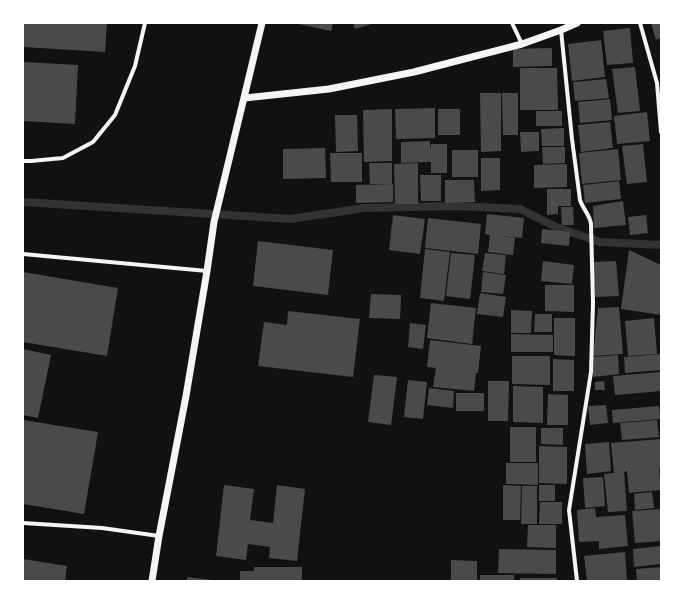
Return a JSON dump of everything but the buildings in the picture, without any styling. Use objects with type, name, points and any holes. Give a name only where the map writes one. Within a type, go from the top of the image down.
[{"type":"street","points":[[23,161],[63,158],[93,142],[115,115],[135,66],[145,23]]},
{"type":"street","points":[[152,581],[159,536],[186,396],[214,222],[262,23]]},
{"type":"street","points":[[512,23],[522,44]]},
{"type":"street","points":[[244,98],[329,89],[414,72],[522,44],[577,23]]},
{"type":"street","points":[[640,23],[657,83],[661,132]]},
{"type":"street","points":[[561,30],[580,200],[582,207],[590,219],[592,251],[593,303],[591,372],[570,510],[577,581]]},
{"type":"street","points":[[23,254],[207,271]]},
{"type":"street","points":[[23,523],[102,528],[159,536]]},
{"type":"waterway","points":[[23,202],[291,219],[363,208],[457,206],[520,209],[556,227],[600,242],[661,245]]}]
